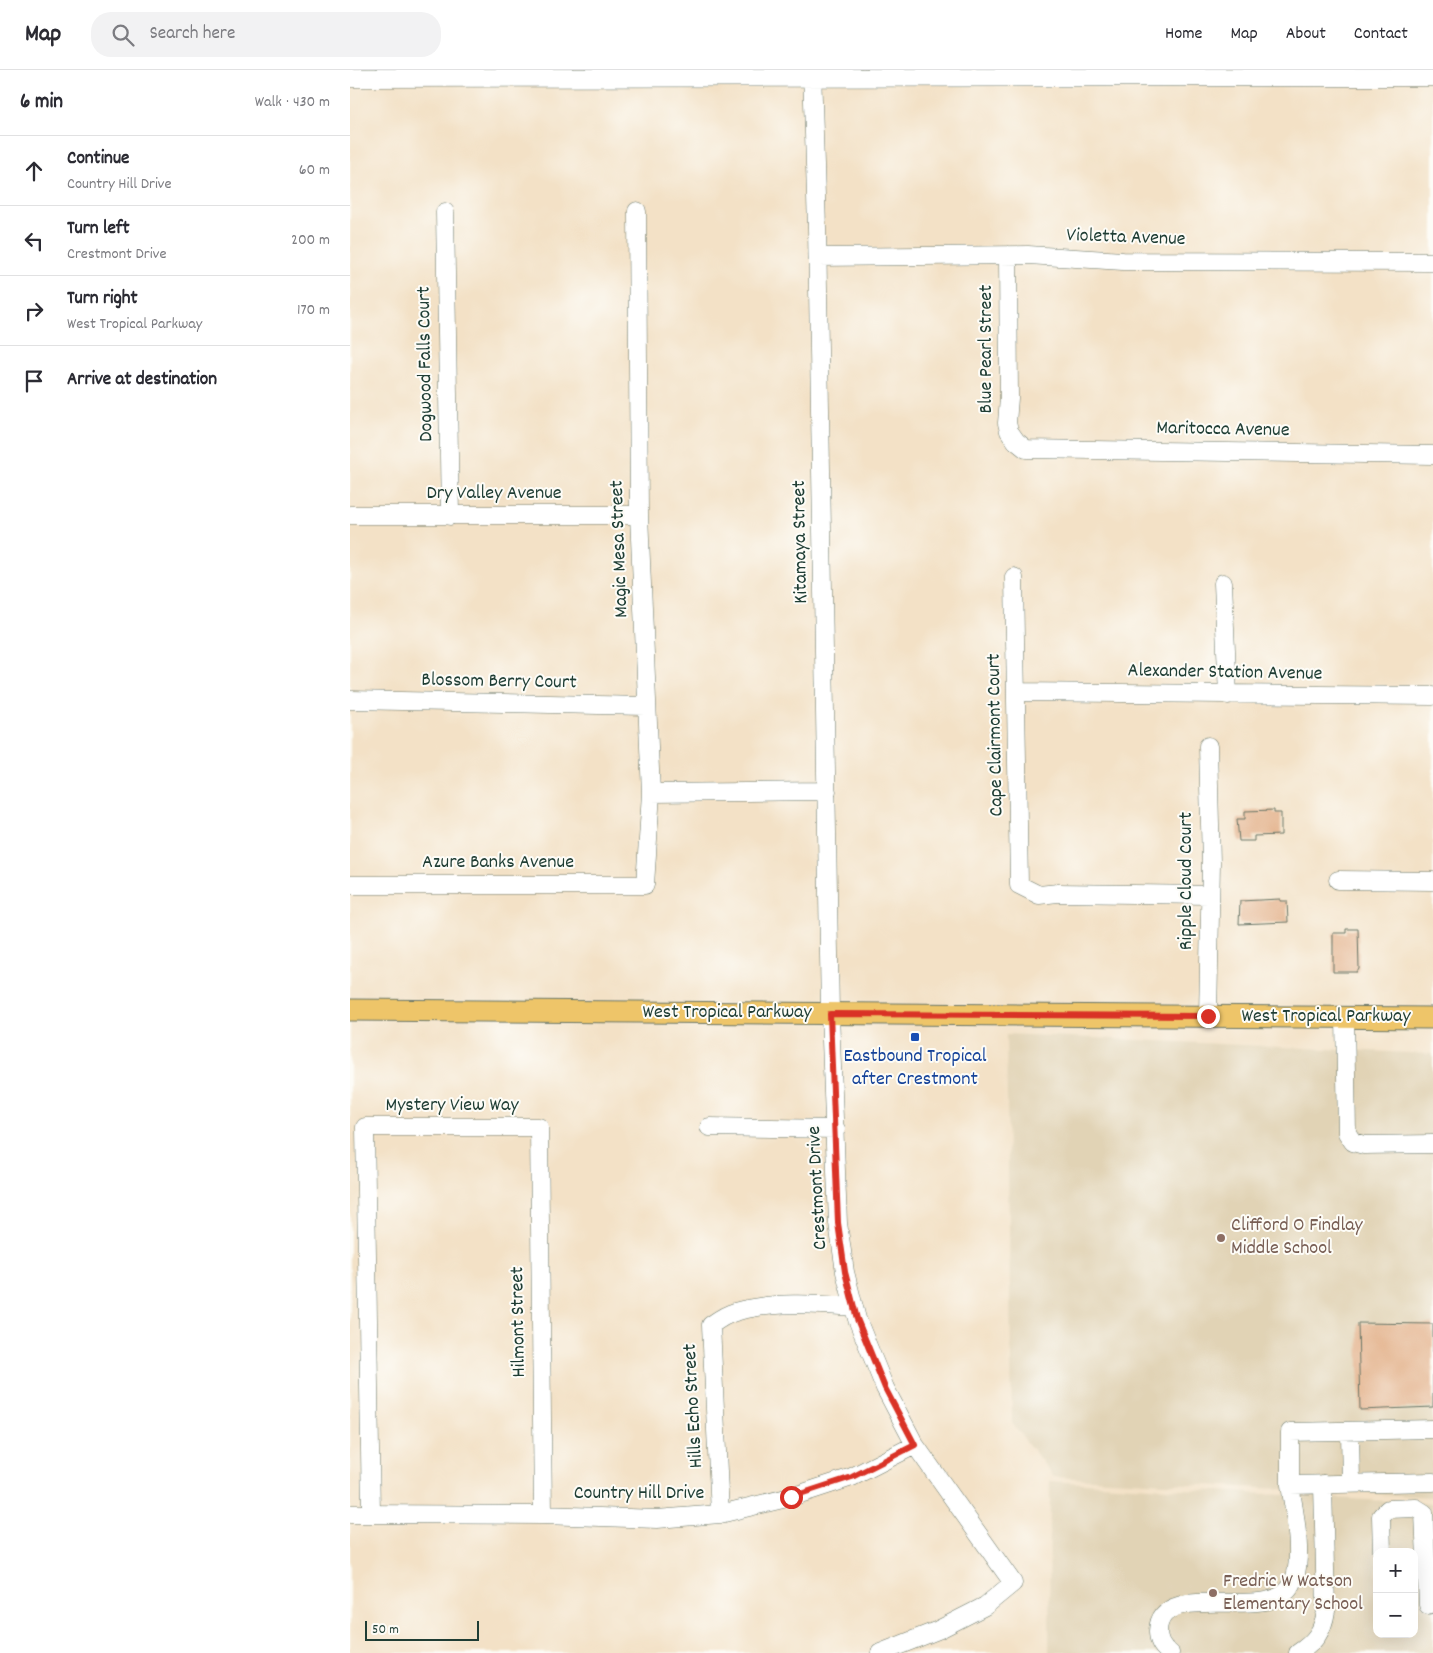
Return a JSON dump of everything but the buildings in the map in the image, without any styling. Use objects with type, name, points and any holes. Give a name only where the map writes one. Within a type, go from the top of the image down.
[{"type":"main road","name":"West Tropical Parkway","points":[[350,1010],[1433,1018]]},
{"type":"street","points":[[350,78],[609,74],[1433,77]]},
{"type":"street","name":"Kitamaya Street","points":[[812,74],[818,256],[830,1014]]},
{"type":"street","name":"Magic Mesa Street","points":[[637,211],[639,515],[651,793],[645,884]]},
{"type":"street","name":"Dogwood Falls Court","points":[[445,212],[450,516]]},
{"type":"street","name":"Violetta Avenue","points":[[818,256],[1008,255],[1123,261],[1433,262]]},
{"type":"street","name":"Blue Pearl Street","points":[[1008,255],[1010,398],[1007,423],[1009,431],[1016,441]]},
{"type":"street","name":"Maritocca Avenue","points":[[1016,441],[1026,449],[1034,450],[1433,456]]},
{"type":"street","name":"Dry Valley Avenue","points":[[350,515],[639,515]]},
{"type":"street","name":"Cape Clairmont Court","points":[[1014,577],[1020,849],[1017,874],[1018,885],[1039,895],[1209,895]]},
{"type":"street","points":[[1223,583],[1228,695]]},
{"type":"street","name":"Alexander Station Avenue","points":[[1016,692],[1433,696]]},
{"type":"street","name":"Blossom Berry Court","points":[[350,700],[646,706]]},
{"type":"street","name":"Ripple Cloud Court","points":[[1208,746],[1208,1016]]},
{"type":"street","points":[[651,793],[827,791]]},
{"type":"street","points":[[1338,880],[1433,881]]},
{"type":"street","name":"Azure Banks Avenue","points":[[350,885],[645,884]]},
{"type":"street","name":"Crestmont Drive","points":[[830,1014],[836,1129],[835,1165],[838,1223],[845,1272],[854,1307],[885,1388],[915,1445],[1013,1583],[985,1606],[938,1630],[880,1653]]},
{"type":"street","points":[[1345,1017],[1348,1132],[1353,1142],[1364,1145],[1433,1144]]},
{"type":"street","name":"Mystery View Way","points":[[371,1514],[365,1127],[539,1128]]},
{"type":"street","points":[[709,1127],[836,1129]]},
{"type":"street","name":"Hilmont Street","points":[[539,1128],[544,1515]]},
{"type":"street","name":"Hills Echo Street","points":[[720,1514],[711,1325],[733,1312],[757,1307],[820,1304],[854,1307]]},
{"type":"street","points":[[1170,1653],[1160,1643],[1158,1634],[1158,1625],[1168,1610],[1186,1603],[1269,1601],[1288,1590],[1294,1580],[1297,1566],[1297,1530],[1290,1485],[1290,1432],[1433,1428]]},
{"type":"street","points":[[1350,1431],[1351,1484]]},
{"type":"street","name":"Country Hill Drive","points":[[350,1514],[544,1515],[657,1519],[720,1514],[791,1497],[852,1477],[915,1445]]},
{"type":"street","points":[[1290,1485],[1433,1482]]},
{"type":"street","points":[[1298,1653],[1318,1636],[1324,1626],[1326,1611],[1323,1484]]},
{"type":"street","points":[[1382,1548],[1381,1516],[1388,1509],[1416,1508],[1424,1513],[1425,1606]]},
{"type":"shaded area","name":"Clifford O Findlay Middle School","points":[[1006,1034],[1433,1054],[1433,1497],[1054,1477],[1012,1423]]},
{"type":"shaded area","name":"Fredric W Watson Elementary School","points":[[1050,1481],[1433,1504],[1433,1653],[1049,1653]]},
{"type":"place","name":"Eastbound Tropical after Crestmont","points":[[915,1037]]},
{"type":"place","name":"Clifford O Findlay Middle School","points":[[1221,1238]]},
{"type":"place","name":"Fredric W Watson Elementary School","points":[[1213,1593]]},
{"type":"route","points":[[791,1497],[852,1477],[915,1445],[885,1388],[857,1319],[845,1272],[838,1223],[835,1165],[836,1129],[830,1014],[1208,1016]]}]
